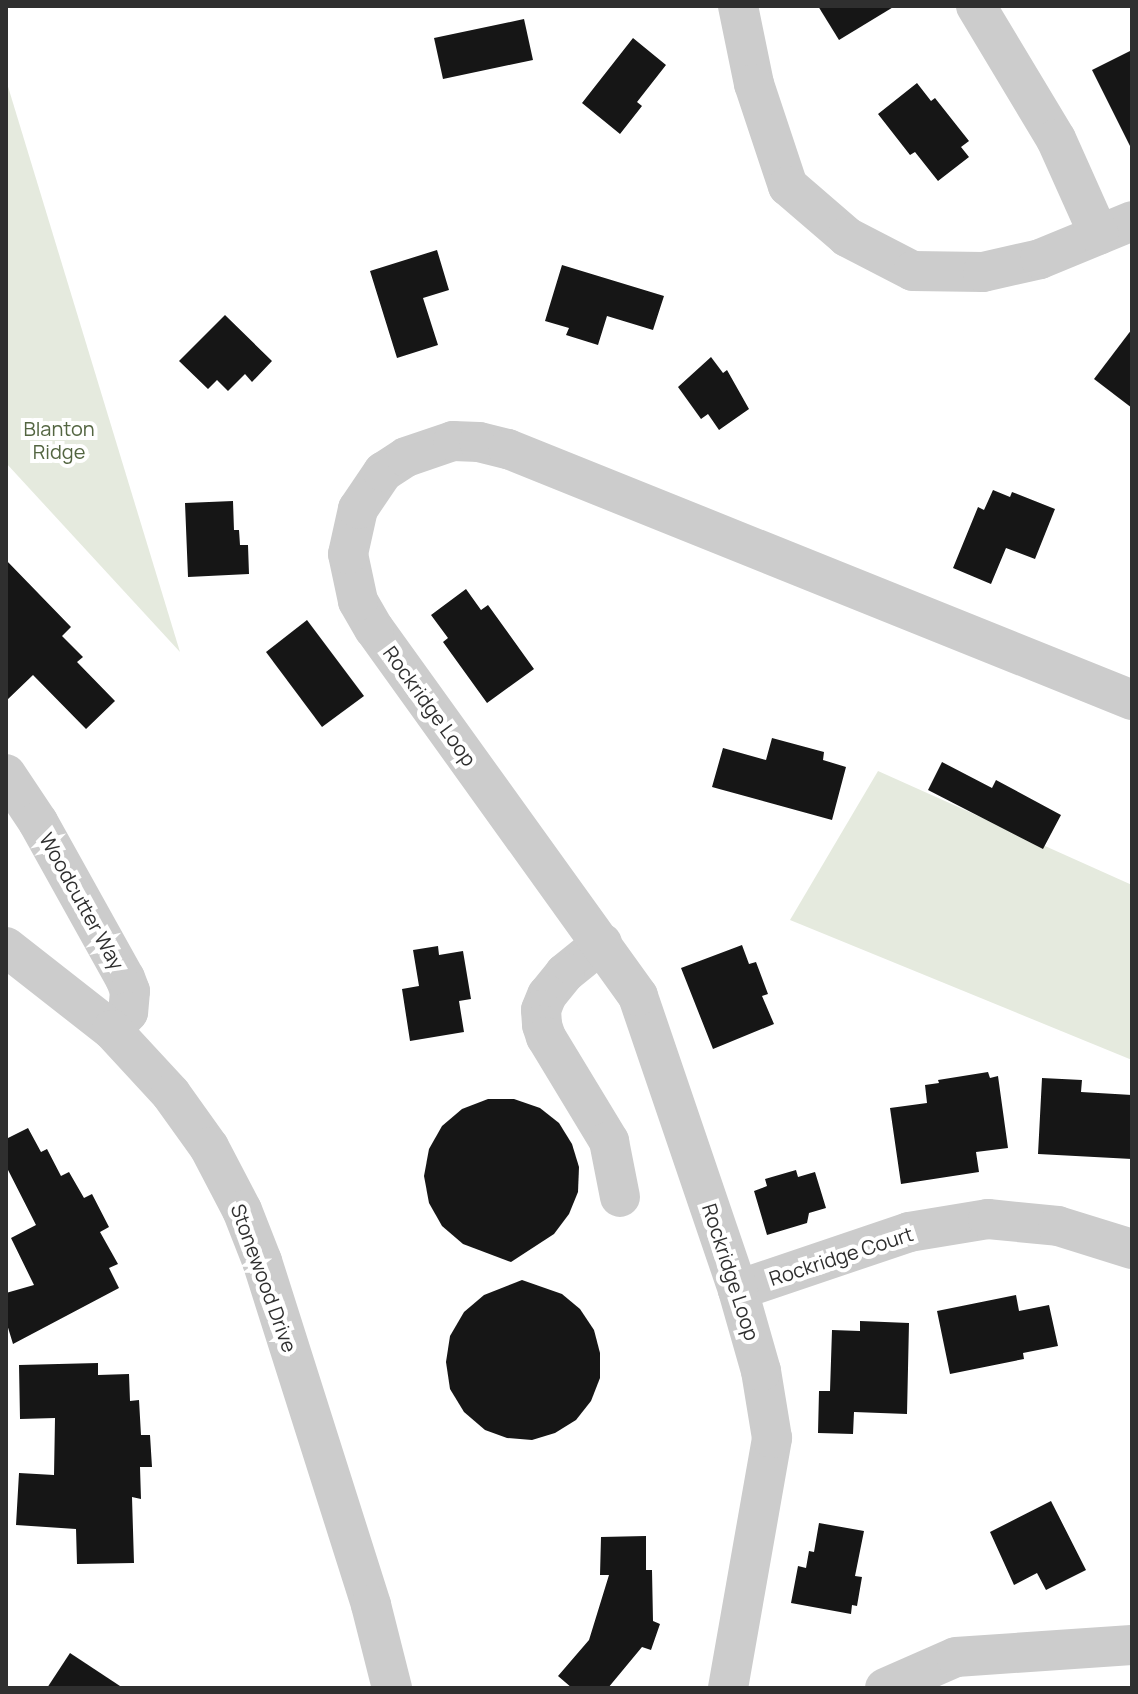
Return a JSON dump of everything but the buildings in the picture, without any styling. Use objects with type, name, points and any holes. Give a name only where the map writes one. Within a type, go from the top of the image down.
[{"type":"street","points":[[738,6],[754,84],[788,186],[847,237],[913,271],[983,272],[1040,259],[1116,228],[1056,139],[976,6]]},
{"type":"street","name":"Rockridge Loop","points":[[731,1682],[772,1438],[764,1382],[738,1290],[645,1013],[628,979],[374,629],[358,601],[351,578],[350,532],[368,492],[383,472],[406,457],[453,441],[479,442],[508,449],[1132,700]]},
{"type":"street","name":"Woodcutter Way","points":[[6,774],[38,822],[125,978],[130,991],[128,1012],[112,1030]]},
{"type":"street","points":[[602,943],[565,973],[547,995],[541,1010],[542,1025],[546,1037],[609,1141],[620,1197]]},
{"type":"street","name":"Stonewood Drive","points":[[6,947],[112,1030],[171,1094],[209,1147],[242,1210],[267,1276],[371,1605],[392,1688]]},
{"type":"street","name":"Rockridge Court","points":[[738,1290],[909,1232],[988,1219],[1058,1226],[1132,1249]]},
{"type":"street","points":[[885,1688],[956,1657],[1132,1645]]},
{"type":"green space","name":"Blanton Ridge","points":[[6,80],[180,652],[6,463]]},
{"type":"green space","points":[[878,771],[1132,885],[1132,1060],[790,920]]}]
